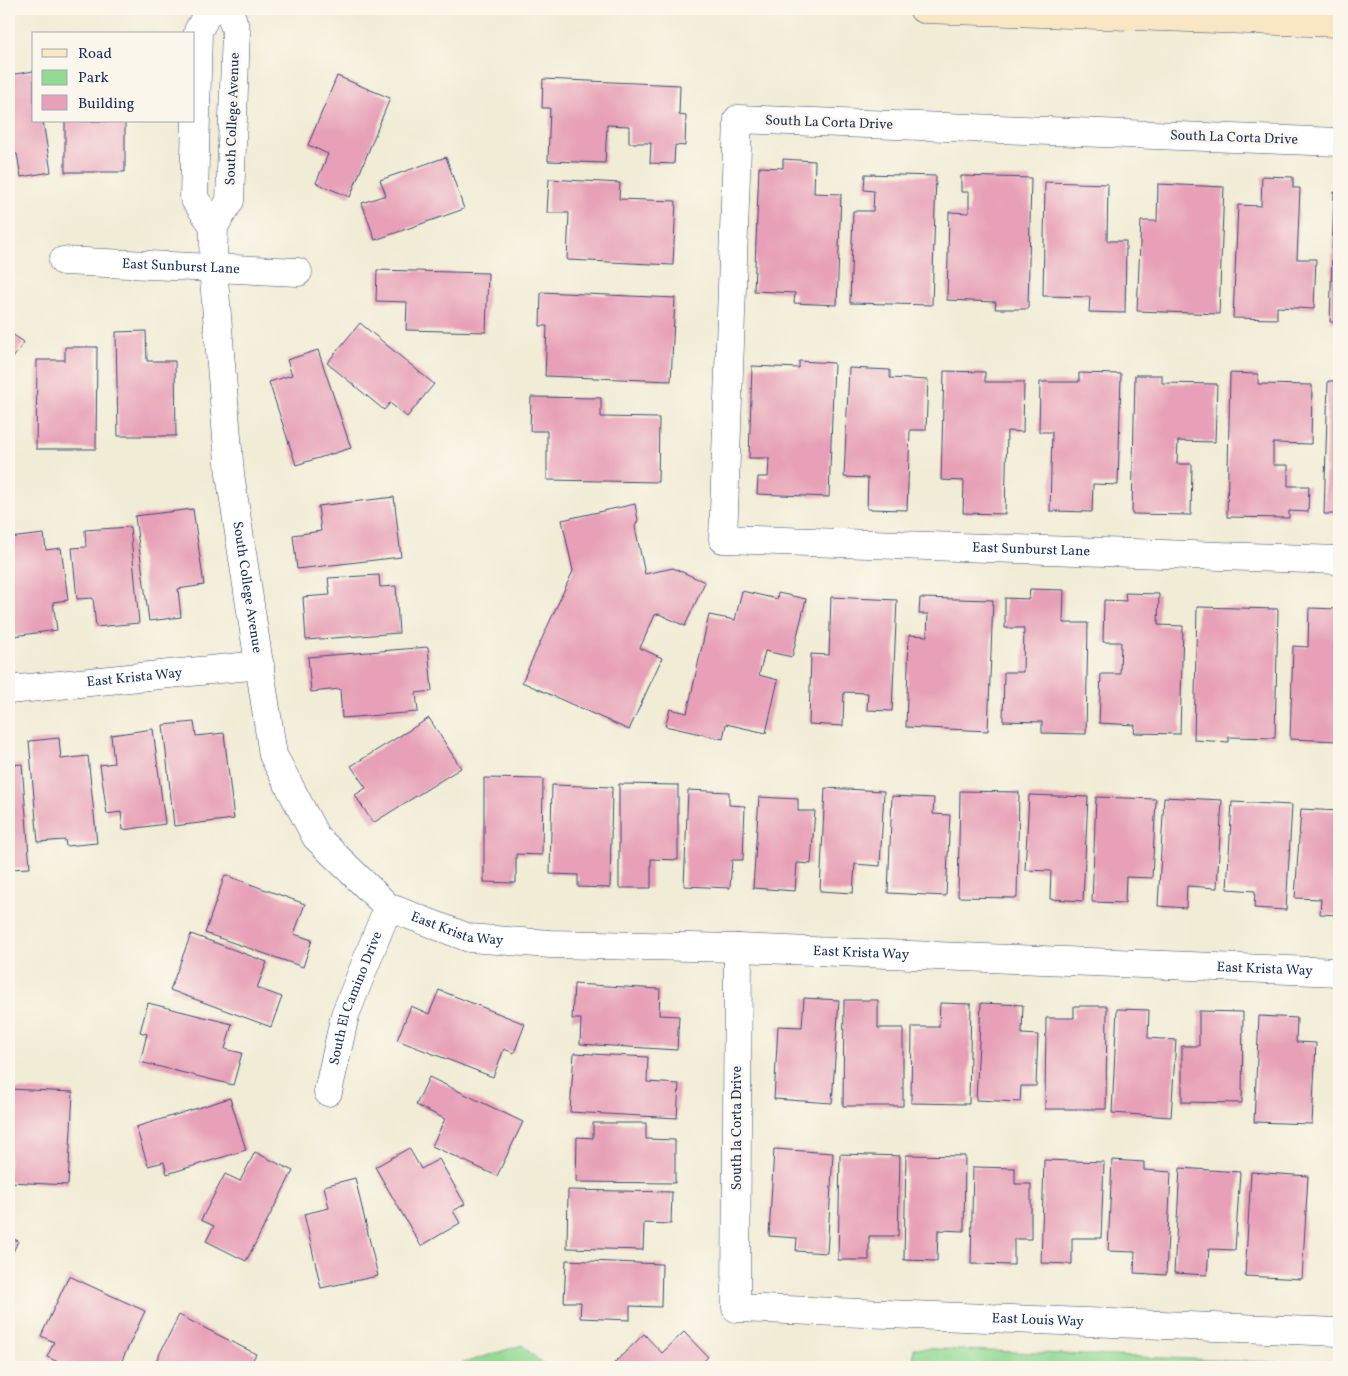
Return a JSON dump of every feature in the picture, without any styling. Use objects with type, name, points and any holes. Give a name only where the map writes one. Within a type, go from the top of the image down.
[{"type":"main road","points":[[923,9],[1339,23]]},
{"type":"street","points":[[210,9],[198,31],[194,198],[214,226]]},
{"type":"street","name":"South College Avenue","points":[[229,9],[236,32],[230,201],[214,226],[213,268],[230,474],[273,754],[316,837],[388,907]]},
{"type":"street","name":"South La Corta Drive","points":[[723,539],[738,119],[1339,142]]},
{"type":"street","points":[[195,135],[233,137]]},
{"type":"street","name":"East Sunburst Lane","points":[[63,261],[298,272]]},
{"type":"street","name":"East Sunburst Lane","points":[[723,539],[1339,560]]},
{"type":"street","name":"East Krista Way","points":[[9,690],[260,665]]},
{"type":"street","name":"East Krista Way","points":[[388,907],[469,938],[550,944],[738,948],[1339,972]]},
{"type":"street","name":"South El Camino Drive","points":[[328,1092],[346,1015],[388,907]]},
{"type":"street","name":"South la Corta Drive","points":[[736,1308],[738,948]]},
{"type":"street","name":"East Louis Way","points":[[736,1308],[1339,1332]]},
{"type":"green space","points":[[522,1345],[546,1367],[450,1367]]},
{"type":"green space","points":[[914,1348],[1339,1365],[1339,1367],[913,1367]]},
{"type":"building","points":[[32,71],[32,122],[43,122],[51,172],[21,177],[17,154],[9,155],[9,75]]},
{"type":"building","points":[[337,76],[390,98],[350,197],[316,183],[328,154],[308,145]]},
{"type":"building","points":[[543,79],[680,85],[679,115],[686,116],[685,146],[675,145],[674,164],[650,163],[651,143],[629,143],[629,126],[607,125],[605,163],[548,161],[550,108],[542,108]]},
{"type":"building","points":[[65,122],[125,122],[125,172],[65,172]]},
{"type":"building","points":[[446,157],[464,209],[375,240],[362,203],[386,195],[380,180]]},
{"type":"building","points":[[783,159],[815,161],[814,193],[841,194],[837,305],[794,303],[795,293],[754,291],[759,167],[783,168]]},
{"type":"building","points":[[865,174],[936,176],[932,305],[850,303],[853,211],[873,211],[874,191],[864,190]]},
{"type":"building","points":[[961,176],[1031,178],[1028,309],[995,309],[996,302],[947,300],[949,212],[969,213],[969,192],[961,192]]},
{"type":"building","points":[[1262,176],[1293,177],[1293,188],[1300,188],[1297,259],[1316,259],[1314,309],[1277,307],[1277,319],[1233,318],[1238,205],[1261,206]]},
{"type":"building","points":[[549,179],[620,183],[619,199],[676,201],[673,265],[567,260],[569,213],[547,213]]},
{"type":"building","points":[[1045,182],[1108,184],[1107,241],[1126,241],[1125,313],[1089,312],[1090,297],[1043,296]]},
{"type":"building","points":[[1158,184],[1224,187],[1219,314],[1137,311],[1141,221],[1157,221]]},
{"type":"building","points":[[1334,192],[1339,193],[1339,322],[1330,322]]},
{"type":"building","points":[[377,270],[488,273],[486,332],[406,330],[407,302],[376,301]]},
{"type":"building","points":[[541,292],[675,298],[671,381],[545,376],[547,326],[540,326]]},
{"type":"building","points":[[360,323],[434,384],[407,417],[390,403],[384,410],[327,363]]},
{"type":"building","points":[[146,331],[147,361],[175,361],[176,436],[118,436],[116,332]]},
{"type":"building","points":[[9,332],[24,342],[9,364]]},
{"type":"building","points":[[65,347],[97,347],[96,449],[36,449],[37,360],[65,360]]},
{"type":"building","points":[[318,350],[351,448],[296,465],[269,382],[292,375],[287,360]]},
{"type":"building","points":[[799,361],[834,363],[829,497],[757,494],[758,477],[768,477],[769,458],[749,458],[752,366],[799,368]]},
{"type":"building","points":[[849,368],[890,370],[890,378],[928,380],[926,430],[910,430],[907,510],[867,509],[868,478],[844,477]]},
{"type":"building","points":[[944,371],[985,372],[985,382],[1024,382],[1023,432],[1007,431],[1005,514],[963,513],[964,481],[941,480]]},
{"type":"building","points":[[1079,373],[1121,374],[1118,485],[1093,484],[1092,512],[1050,511],[1052,432],[1039,432],[1040,382],[1079,382]]},
{"type":"building","points":[[1230,373],[1258,374],[1258,384],[1312,385],[1311,444],[1273,443],[1273,465],[1288,465],[1288,486],[1309,486],[1308,512],[1289,511],[1289,518],[1227,517]]},
{"type":"building","points":[[9,375],[14,379],[9,386]]},
{"type":"building","points":[[1135,375],[1162,375],[1162,383],[1217,384],[1215,442],[1178,441],[1177,464],[1192,464],[1191,515],[1132,514]]},
{"type":"building","points":[[1328,381],[1339,381],[1339,514],[1324,514]]},
{"type":"building","points":[[531,397],[601,398],[601,417],[659,418],[658,482],[547,480],[547,431],[530,431]]},
{"type":"building","points":[[394,497],[401,557],[297,569],[293,535],[321,531],[318,506]]},
{"type":"building","points":[[635,504],[638,520],[635,527],[645,574],[673,568],[705,582],[685,626],[659,614],[655,615],[640,648],[662,658],[629,730],[522,682],[573,571],[562,520]]},
{"type":"building","points":[[193,509],[204,585],[178,589],[181,617],[149,621],[135,516]]},
{"type":"building","points":[[130,527],[139,623],[96,627],[93,598],[77,599],[72,548],[86,547],[85,530]]},
{"type":"building","points":[[44,534],[46,550],[61,548],[68,600],[53,602],[57,630],[14,636],[9,597],[9,538]]},
{"type":"building","points":[[379,575],[380,587],[396,586],[399,633],[306,640],[303,597],[330,595],[328,578]]},
{"type":"building","points":[[1030,589],[1064,590],[1063,623],[1088,623],[1086,734],[1042,733],[1042,722],[1003,721],[1004,672],[1023,672],[1024,628],[1005,628],[1005,598],[1029,599]]},
{"type":"building","points":[[742,591],[777,599],[778,593],[806,599],[792,657],[765,651],[759,675],[778,680],[766,733],[726,724],[723,739],[665,726],[670,709],[687,713],[709,615],[735,620]]},
{"type":"building","points":[[1125,593],[1159,594],[1158,625],[1183,626],[1180,734],[1134,733],[1135,725],[1099,723],[1101,674],[1120,674],[1121,642],[1103,642],[1104,600],[1126,601]]},
{"type":"building","points":[[831,597],[897,600],[892,711],[867,710],[868,693],[844,692],[843,726],[809,724],[811,654],[829,655]]},
{"type":"building","points":[[920,598],[993,600],[988,731],[906,727],[909,635],[927,636],[928,614],[919,614]]},
{"type":"building","points":[[1197,607],[1278,609],[1275,738],[1229,737],[1229,742],[1194,740]]},
{"type":"building","points":[[1309,608],[1339,609],[1339,741],[1290,739],[1293,646],[1308,647]]},
{"type":"building","points":[[428,647],[432,691],[416,693],[418,712],[342,718],[340,689],[311,692],[308,657]]},
{"type":"building","points":[[429,718],[461,768],[373,823],[355,795],[366,788],[351,766]]},
{"type":"building","points":[[194,722],[196,736],[224,733],[234,819],[174,826],[163,725]]},
{"type":"building","points":[[153,729],[165,824],[123,830],[121,812],[107,814],[100,765],[114,763],[111,735]]},
{"type":"building","points":[[59,738],[61,759],[88,756],[97,843],[66,846],[65,840],[38,842],[29,741]]},
{"type":"building","points":[[22,764],[30,868],[9,869],[9,765]]},
{"type":"building","points":[[484,778],[543,779],[542,855],[516,854],[516,883],[484,882]]},
{"type":"building","points":[[619,784],[678,785],[678,860],[651,859],[651,888],[619,888]]},
{"type":"building","points":[[552,785],[612,787],[610,888],[578,887],[578,875],[550,874]]},
{"type":"building","points":[[825,788],[884,791],[880,866],[855,864],[853,893],[820,891]]},
{"type":"building","points":[[688,790],[729,792],[729,805],[745,806],[743,860],[732,860],[730,888],[684,886]]},
{"type":"building","points":[[960,791],[1019,792],[1017,898],[958,897]]},
{"type":"building","points":[[1029,795],[1088,797],[1083,901],[1050,899],[1051,871],[1025,870]]},
{"type":"building","points":[[892,796],[934,798],[933,814],[950,815],[946,896],[888,893]]},
{"type":"building","points":[[759,797],[798,799],[798,811],[815,811],[811,864],[797,863],[795,891],[753,888]]},
{"type":"building","points":[[1096,797],[1156,799],[1152,878],[1126,877],[1125,903],[1092,902]]},
{"type":"building","points":[[1164,797],[1222,800],[1217,888],[1187,886],[1186,908],[1158,906]]},
{"type":"building","points":[[1232,802],[1292,805],[1286,910],[1254,908],[1255,891],[1227,889]]},
{"type":"building","points":[[1301,809],[1339,811],[1339,915],[1320,914],[1321,899],[1295,898]]},
{"type":"building","points":[[225,875],[305,904],[294,934],[312,940],[303,967],[205,933]]},
{"type":"building","points":[[191,934],[267,962],[257,988],[282,997],[271,1027],[170,990]]},
{"type":"building","points":[[574,984],[660,989],[659,1015],[679,1016],[677,1050],[580,1044],[581,1019],[572,1019]]},
{"type":"building","points":[[439,990],[525,1024],[514,1053],[504,1049],[493,1077],[397,1040],[411,1006],[429,1014]]},
{"type":"building","points":[[804,998],[839,1000],[832,1103],[774,1099],[778,1026],[802,1027]]},
{"type":"building","points":[[844,1000],[878,1000],[878,1028],[903,1028],[903,1106],[843,1106]]},
{"type":"building","points":[[148,1003],[232,1024],[225,1049],[242,1053],[233,1085],[140,1062],[147,1034],[140,1032]]},
{"type":"building","points":[[940,1003],[971,1004],[969,1104],[911,1103],[912,1027],[939,1027]]},
{"type":"building","points":[[981,1003],[1023,1005],[1022,1034],[1038,1035],[1036,1086],[1021,1086],[1020,1102],[976,1100]]},
{"type":"building","points":[[1074,1006],[1107,1006],[1106,1109],[1045,1109],[1046,1018],[1074,1018]]},
{"type":"building","points":[[1117,1009],[1149,1010],[1148,1038],[1176,1040],[1171,1117],[1112,1113]]},
{"type":"building","points":[[1199,1011],[1243,1012],[1242,1103],[1182,1102],[1182,1046],[1199,1046]]},
{"type":"building","points":[[1259,1016],[1297,1018],[1296,1042],[1316,1043],[1312,1124],[1254,1122]]},
{"type":"building","points":[[574,1053],[648,1057],[647,1082],[679,1084],[677,1118],[570,1112]]},
{"type":"building","points":[[429,1077],[523,1122],[497,1176],[432,1146],[445,1119],[416,1105]]},
{"type":"building","points":[[9,1089],[73,1092],[68,1185],[9,1182]]},
{"type":"building","points":[[230,1098],[246,1150],[167,1174],[164,1162],[148,1166],[136,1127]]},
{"type":"building","points":[[593,1123],[646,1123],[646,1139],[675,1140],[675,1183],[576,1182],[577,1137],[593,1138]]},
{"type":"building","points":[[409,1148],[421,1169],[439,1159],[465,1204],[453,1211],[460,1223],[421,1246],[375,1167]]},
{"type":"building","points":[[774,1149],[833,1153],[827,1253],[796,1251],[797,1238],[769,1236]]},
{"type":"building","points":[[255,1152],[293,1171],[246,1261],[206,1241],[214,1226],[201,1220],[225,1174],[240,1181]]},
{"type":"building","points":[[840,1154],[900,1156],[898,1236],[869,1236],[869,1260],[838,1260]]},
{"type":"building","points":[[906,1155],[965,1156],[964,1231],[938,1230],[937,1261],[904,1260]]},
{"type":"building","points":[[1044,1160],[1104,1162],[1101,1238],[1072,1238],[1072,1264],[1041,1263]]},
{"type":"building","points":[[1112,1160],[1144,1162],[1144,1170],[1171,1172],[1166,1275],[1134,1273],[1135,1252],[1108,1251]]},
{"type":"building","points":[[973,1167],[1015,1168],[1015,1184],[1031,1184],[1031,1239],[1014,1239],[1014,1265],[971,1264]]},
{"type":"building","points":[[1180,1168],[1240,1172],[1235,1250],[1209,1249],[1207,1275],[1174,1273]]},
{"type":"building","points":[[1251,1172],[1308,1176],[1302,1279],[1245,1276]]},
{"type":"building","points":[[355,1178],[378,1276],[321,1288],[304,1214],[329,1208],[324,1186]]},
{"type":"building","points":[[568,1190],[672,1192],[671,1224],[644,1223],[643,1250],[567,1248]]},
{"type":"building","points":[[9,1237],[18,1241],[9,1261]]},
{"type":"building","points":[[566,1260],[662,1264],[661,1307],[630,1306],[630,1320],[580,1318],[581,1302],[564,1302]]},
{"type":"building","points":[[69,1276],[145,1311],[119,1367],[69,1367],[47,1357],[54,1342],[41,1336]]},
{"type":"building","points":[[179,1315],[256,1354],[249,1367],[153,1367]]},
{"type":"building","points":[[684,1332],[708,1357],[697,1367],[610,1367],[644,1334],[662,1353]]},
{"type":"building","points":[[847,1365],[883,1366],[883,1367],[847,1367]]}]
